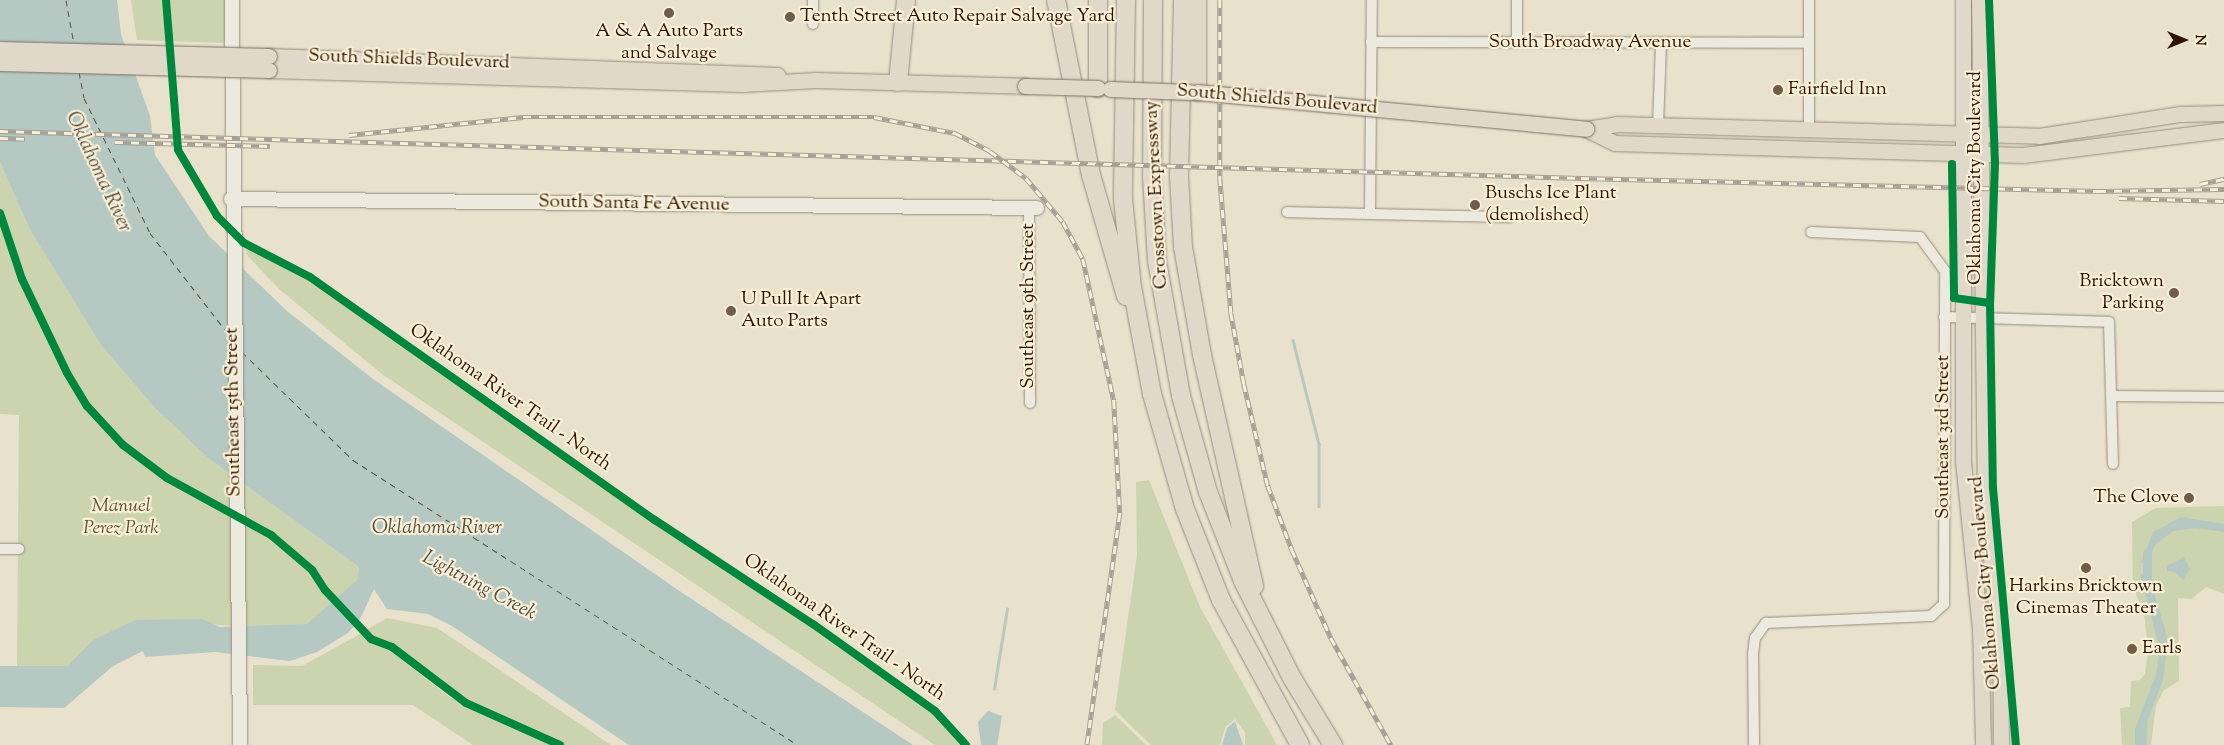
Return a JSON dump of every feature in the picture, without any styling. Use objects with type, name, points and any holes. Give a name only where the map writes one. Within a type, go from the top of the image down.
[{"type":"highway","points":[[898,82],[906,0]]},
{"type":"highway","points":[[1056,0],[1102,223],[1143,350]]},
{"type":"highway","points":[[1098,0],[1098,88]]},
{"type":"highway","name":"Crosstown Expressway","points":[[1126,0],[1124,199],[1143,350],[1167,452],[1201,552],[1256,670],[1300,745]]},
{"type":"highway","name":"Crosstown Expressway","points":[[1153,0],[1152,178],[1168,330],[1208,492],[1262,621],[1333,745]]},
{"type":"highway","points":[[1182,0],[1178,176],[1184,255],[1262,621]]},
{"type":"highway","points":[[1193,92],[1198,0]]},
{"type":"main road","name":"Oklahoma City Boulevard","points":[[1963,0],[1964,494],[1980,627],[1983,745]]},
{"type":"main road","name":"Oklahoma City Boulevard","points":[[1979,0],[1984,154],[1985,503],[2000,641],[2001,745]]},
{"type":"main road","name":"South Shields Boulevard","points":[[0,49],[269,63]]},
{"type":"main road","name":"South Shields Boulevard","points":[[0,62],[269,63],[742,70],[816,80],[1193,92],[1586,128],[1616,124],[1983,136],[2060,135],[2165,116],[2224,112]]},
{"type":"main road","points":[[1658,126],[1677,146]]},
{"type":"main road","name":"South Shields Boulevard","points":[[1586,128],[1615,143],[1984,154],[2058,154],[2165,135],[2224,130]]},
{"type":"street","name":"Southeast 15th Street","points":[[232,0],[231,205],[240,745]]},
{"type":"street","points":[[813,0],[813,24]]},
{"type":"street","points":[[1370,212],[1372,0]]},
{"type":"street","points":[[1517,0],[1517,43]]},
{"type":"street","points":[[1808,150],[1809,0]]},
{"type":"street","name":"South Broadway Avenue","points":[[1371,42],[1809,43]]},
{"type":"street","points":[[1658,126],[1661,43]]},
{"type":"street","name":"South Santa Fe Avenue","points":[[231,205],[1033,208]]},
{"type":"street","name":"Southeast 9th Street","points":[[1030,403],[1033,208]]},
{"type":"street","points":[[1287,212],[1370,212],[1510,217]]},
{"type":"street","name":"Southeast 3rd Street","points":[[1754,745],[1753,654],[1762,627],[1777,619],[1931,616],[1944,604],[1945,270],[1920,237],[1811,232]]},
{"type":"street","points":[[1944,317],[2109,322],[2114,396],[2113,464]]},
{"type":"street","points":[[2114,396],[2224,397]]},
{"type":"street","points":[[0,549],[19,549]]},
{"type":"green space","points":[[131,0],[226,0],[227,43],[137,40]]},
{"type":"green space","name":"Manuel Perez Park","points":[[0,162],[30,230],[101,345],[154,407],[208,458],[359,567],[357,580],[323,614],[307,624],[256,627],[135,620],[84,649],[67,666],[17,668],[19,415],[0,414]]},
{"type":"green space","points":[[246,246],[309,281],[875,670],[930,709],[964,745],[935,745],[382,374],[279,289],[247,255]]},
{"type":"green space","points":[[1149,480],[1200,607],[1277,745],[1245,745],[1245,732],[1235,719],[1226,726],[1220,745],[1151,745],[1115,710],[1137,555],[1136,482]]},
{"type":"green space","points":[[2224,506],[2224,594],[2206,587],[2192,599],[2178,598],[2179,681],[2164,690],[2156,705],[2151,745],[2122,745],[2120,708],[2130,707],[2131,681],[2140,680],[2145,674],[2148,652],[2145,620],[2133,585],[2132,522],[2156,508]]},
{"type":"green space","points":[[387,618],[437,628],[611,745],[565,745],[466,700],[366,630]]},
{"type":"green space","points":[[360,634],[389,650],[451,698],[551,745],[473,745],[413,705],[253,705],[253,665],[302,666]]},
{"type":"green space","points":[[1115,715],[1146,745],[1102,745],[1103,723]]},
{"type":"water","name":"Oklahoma River","points":[[0,0],[117,0],[121,34],[150,116],[155,155],[209,236],[287,311],[373,379],[681,592],[913,745],[629,745],[452,626],[428,614],[387,609],[374,589],[360,619],[348,633],[317,652],[290,661],[215,652],[145,657],[143,651],[113,666],[64,708],[0,707],[0,666],[67,666],[93,640],[135,620],[202,619],[220,627],[307,624],[357,580],[359,567],[208,458],[154,407],[101,345],[30,230],[0,162]]},
{"type":"water","points":[[2181,517],[2224,524],[2224,532],[2195,528],[2173,531],[2155,545],[2148,563],[2141,563],[2153,532]]},
{"type":"water","points":[[2184,557],[2190,569],[2183,580],[2175,572],[2167,571],[2167,566]]},
{"type":"water","points":[[2140,574],[2149,574],[2168,640],[2163,680],[2147,722],[2147,745],[2135,745],[2135,729],[2156,674],[2160,650]]},
{"type":"water","points":[[988,711],[1002,716],[997,745],[981,745],[978,722]]},
{"type":"water","points":[[1235,721],[1243,745],[1222,745],[1227,728]]},
{"type":"waterway","points":[[1293,340],[1319,444],[1319,506]]},
{"type":"waterway","points":[[2147,553],[2147,585]]},
{"type":"waterway","points":[[994,689],[1007,609]]},
{"type":"ferry route","points":[[66,0],[74,44]]},
{"type":"ferry route","points":[[79,72],[84,98],[150,233],[229,335]]},
{"type":"ferry route","points":[[242,352],[353,460],[798,745]]},
{"type":"railway","points":[[1220,0],[1220,178],[1231,313],[1244,384],[1268,486],[1292,550],[1331,638],[1391,745]]},
{"type":"railway","points":[[349,135],[523,117],[874,117],[955,133],[990,151],[1026,178],[1063,222],[1083,259],[1114,401],[1120,514],[1087,745]]},
{"type":"railway","points":[[0,131],[1581,178],[2098,191],[2224,189]]},
{"type":"railway","points":[[0,138],[25,139]]},
{"type":"railway","points":[[115,142],[270,146]]},
{"type":"railway","points":[[2200,184],[2224,179]]},
{"type":"railway","points":[[2119,198],[2224,201]]},
{"type":"cycle path","name":"Oklahoma River Trail - North","points":[[166,0],[178,150],[217,216],[244,243],[310,277],[655,520],[813,624],[935,711],[966,745]]},
{"type":"cycle path","points":[[1989,0],[1995,163],[1990,303],[1993,488],[2016,745]]},
{"type":"cycle path","points":[[1952,164],[1954,298],[1990,303]]},
{"type":"cycle path","points":[[0,213],[22,279],[67,373],[87,406],[123,445],[167,478],[271,535],[312,570],[325,590],[371,639],[392,647],[466,703],[560,745]]},
{"type":"place","name":"A & A Auto Parts and Salvage","points":[[669,13]]},
{"type":"place","name":"Tenth Street Auto Repair Salvage Yard","points":[[790,17]]},
{"type":"place","name":"Fairfield Inn","points":[[1778,90]]},
{"type":"place","name":"Buschs Ice Plant (demolished)","points":[[1475,205]]},
{"type":"place","name":"Bricktown Parking","points":[[2174,293]]},
{"type":"place","name":"U Pull It Apart Auto Parts","points":[[731,311]]},
{"type":"place","name":"The Clove","points":[[2189,498]]},
{"type":"place","name":"Harkins Bricktown Cinemas Theater","points":[[2086,568]]},
{"type":"place","name":"Earls","points":[[2132,649]]},
{"type":"water label","name":"Lightning Creek","points":[[479,586]]}]
